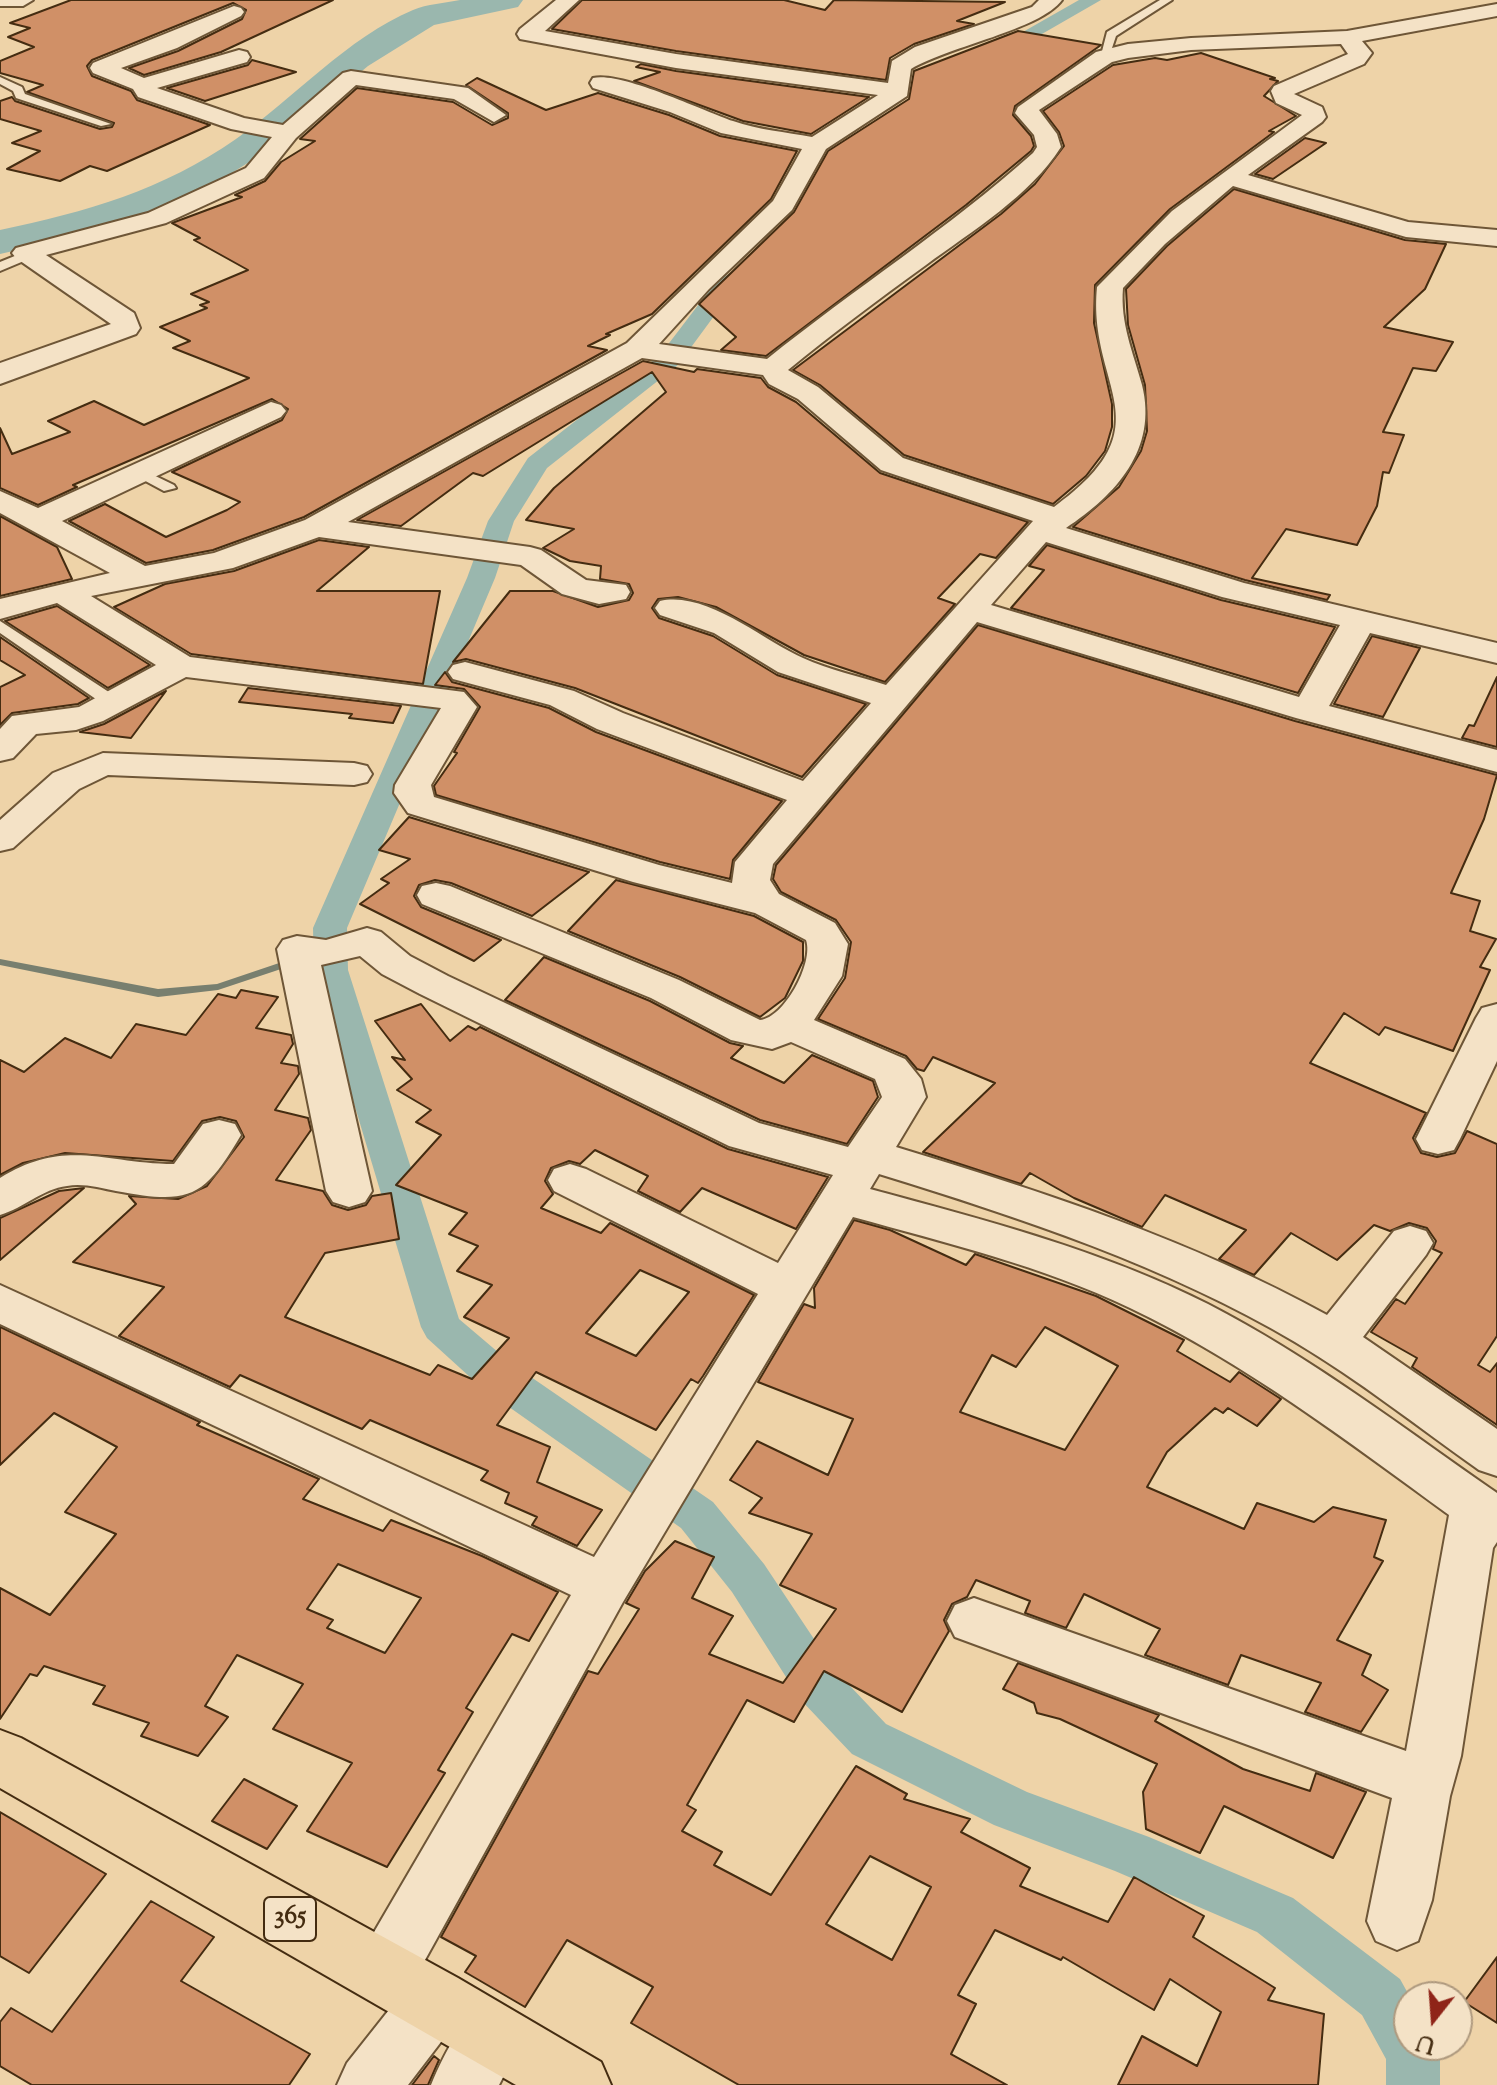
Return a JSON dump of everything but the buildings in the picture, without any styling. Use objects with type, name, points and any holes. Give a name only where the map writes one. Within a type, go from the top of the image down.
[{"type":"main road","name":"365","points":[[0,1757],[410,1986],[479,2060],[578,2085]]},
{"type":"street","points":[[2,0],[23,0]]},
{"type":"street","points":[[569,0],[528,34],[676,61],[899,91]]},
{"type":"street","points":[[899,91],[900,66],[911,59],[1039,11],[1052,0]]},
{"type":"street","points":[[637,349],[773,368],[832,320],[977,216],[1042,158],[1049,147],[1045,134],[1027,113],[1029,107],[1104,57],[1191,44],[1295,42],[1347,37],[1497,10]]},
{"type":"street","points":[[234,12],[169,43],[101,68],[143,85],[239,57]]},
{"type":"street","points":[[436,895],[491,921],[667,990],[752,1033],[772,1035],[788,1025],[811,996],[827,959],[828,945],[822,934],[770,905],[754,892],[751,871],[760,852],[1049,524],[1083,502],[1108,476],[1131,442],[1134,414],[1111,329],[1106,299],[1110,287],[1165,227],[1314,117],[1314,112],[1284,98],[1282,91],[1356,59],[1361,53],[1347,37]]},
{"type":"street","points":[[0,375],[19,364],[67,351],[126,328],[124,319],[25,253],[157,218],[211,196],[255,173],[286,132],[345,82],[357,77],[460,93],[494,115]]},
{"type":"street","points":[[601,83],[678,107],[729,128],[816,145]]},
{"type":"street","points":[[143,85],[146,92],[239,124],[286,132]]},
{"type":"street","points":[[0,609],[61,592],[222,561],[316,527],[637,349],[783,205],[816,145],[899,91]]},
{"type":"street","points":[[1229,177],[1406,229],[1497,238]]},
{"type":"street","points":[[773,368],[779,378],[808,393],[892,464],[1234,590],[1497,653]]},
{"type":"street","points":[[36,521],[156,481],[271,411]]},
{"type":"street","points":[[0,500],[143,578]]},
{"type":"street","points":[[316,527],[530,557],[574,587],[599,594],[614,592]]},
{"type":"street","points":[[61,592],[181,666],[562,698],[610,721],[810,796]]},
{"type":"street","points":[[672,608],[726,626],[790,665],[893,699]]},
{"type":"street","points":[[972,610],[1308,711],[1497,761]]},
{"type":"street","points":[[1308,711],[1360,620]]},
{"type":"street","points":[[0,750],[25,724],[76,719],[181,666]]},
{"type":"street","points":[[446,688],[459,707],[413,785],[412,793],[421,805],[647,874],[770,905]]},
{"type":"street","points":[[0,840],[66,781],[103,764],[354,774]]},
{"type":"street","points":[[349,1191],[297,949],[331,950],[367,941],[396,965],[434,985],[745,1135],[854,1177],[1002,1242],[1143,1293],[1226,1335],[1360,1421],[1487,1514],[1467,1548],[1433,1756],[1423,1783],[1410,1872],[1397,1921]]},
{"type":"street","points":[[1438,1139],[1497,1018]]},
{"type":"street","points":[[369,2085],[410,1986],[604,1586],[789,1289],[854,1177],[900,1108],[905,1092],[900,1079],[875,1059],[788,1025]]},
{"type":"street","points":[[0,1199],[41,1174],[66,1168],[180,1180],[192,1174],[219,1135]]},
{"type":"street","points":[[854,1177],[1024,1201],[1131,1243],[1243,1293],[1333,1342],[1497,1456]]},
{"type":"street","points":[[570,1180],[789,1289]]},
{"type":"street","points":[[1333,1342],[1410,1243]]},
{"type":"street","points":[[0,1303],[604,1586]]},
{"type":"street","points":[[974,1621],[1423,1783]]},
{"type":"lane","points":[[1104,57],[1111,34],[1167,0]]},
{"type":"lane","points":[[0,80],[18,89],[20,96],[28,100],[105,124]]},
{"type":"lane","points":[[0,267],[27,255]]},
{"type":"lane","points":[[0,626],[112,702]]},
{"type":"waterway","points":[[0,242],[82,224],[179,190],[249,146],[356,59],[424,17],[507,0]]},
{"type":"waterway","points":[[988,57],[1092,0]]},
{"type":"waterway","points":[[739,274],[723,288],[669,360],[537,463],[501,521],[481,578],[330,928],[331,970],[441,1327],[497,1376],[697,1515],[748,1578],[817,1684],[869,1739],[1011,1809],[1131,1854],[1275,1915],[1381,1997],[1413,2055],[1413,2085]]},
{"type":"waterway","points":[[0,962],[158,993],[218,987],[292,962]]}]
